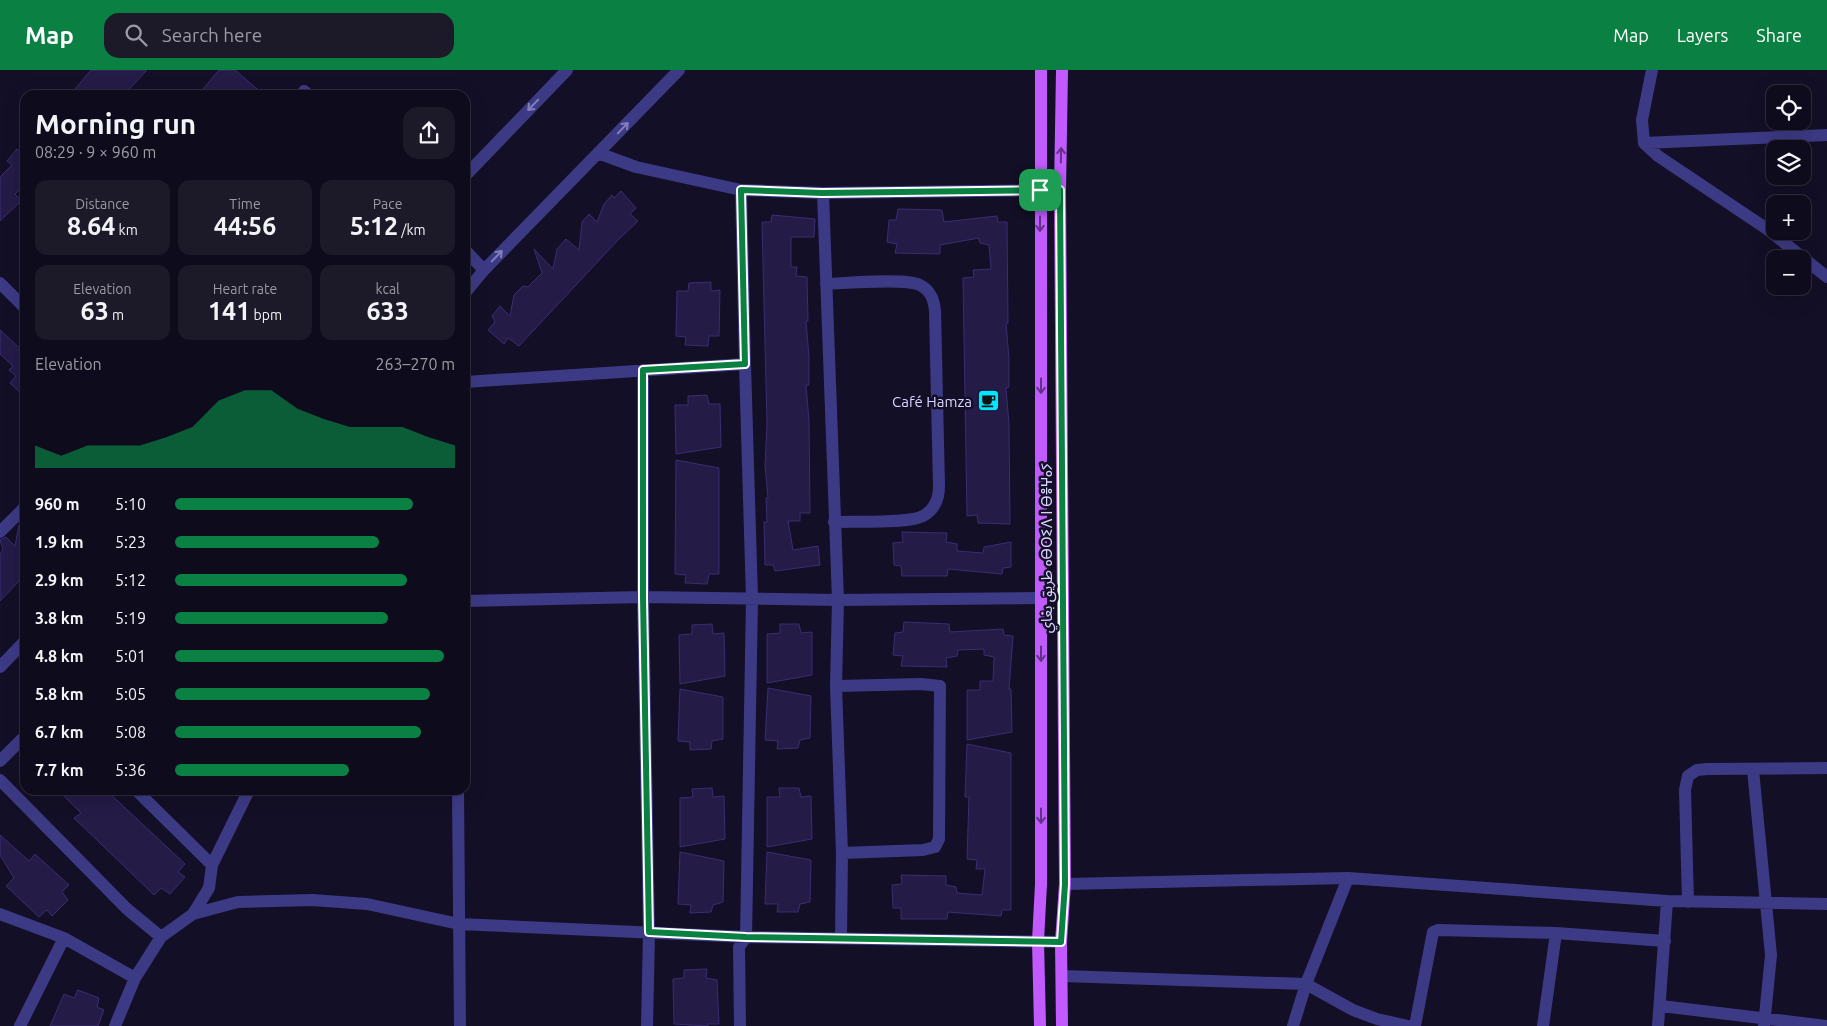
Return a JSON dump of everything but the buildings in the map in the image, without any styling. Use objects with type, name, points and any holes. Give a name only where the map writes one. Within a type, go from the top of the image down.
[{"type":"main road","name":"طريق بغاي ⴰⴱⵔⵉⴷ ⵏ ⴱⴻⵖⴰⵢ","points":[[1040,1026],[1038,941],[1041,884],[1041,70]]},
{"type":"main road","name":"طريق بغاي ⴰⴱⵔⵉⴷ ⵏ ⴱⴻⵖⴰⵢ","points":[[1062,70],[1060,190],[1065,884],[1061,942],[1062,1026]]},
{"type":"street","points":[[470,171],[567,70]]},
{"type":"street","points":[[470,287],[484,270],[679,70]]},
{"type":"street","points":[[1652,70],[1642,120],[1644,143],[1658,156],[1767,229],[1827,277]]},
{"type":"street","points":[[1644,143],[1827,136]]},
{"type":"street","points":[[598,153],[636,167],[741,190],[822,193],[1060,190]]},
{"type":"street","points":[[740,1026],[739,947],[746,937],[752,599],[741,190]]},
{"type":"street","points":[[822,193],[838,600],[836,686],[842,853],[841,938]]},
{"type":"street","points":[[470,255],[484,270]]},
{"type":"street","points":[[826,284],[913,282],[927,290],[932,296],[936,311],[937,500],[928,512],[915,519],[834,522]]},
{"type":"street","points":[[0,283],[20,303]]},
{"type":"street","points":[[470,382],[745,364]]},
{"type":"street","points":[[643,370],[643,597],[649,932],[647,1026]]},
{"type":"street","points":[[0,532],[20,512]]},
{"type":"street","points":[[470,601],[643,597],[838,600],[1041,598]]},
{"type":"street","points":[[0,667],[20,646]]},
{"type":"street","points":[[836,686],[921,684],[940,686],[939,839],[935,847],[923,850],[842,853]]},
{"type":"street","points":[[0,761],[20,741]]},
{"type":"street","points":[[1688,902],[1685,790],[1688,776],[1702,770],[1827,768]]},
{"type":"street","points":[[1752,770],[1771,955],[1764,1023]]},
{"type":"street","points":[[0,780],[127,909],[161,937]]},
{"type":"street","points":[[141,795],[212,865]]},
{"type":"street","points":[[115,1026],[135,978],[161,937],[192,914],[209,888],[212,865],[247,795]]},
{"type":"street","points":[[458,795],[460,1026]]},
{"type":"street","points":[[1293,1026],[1306,984],[1348,878]]},
{"type":"street","points":[[1065,884],[1348,878],[1667,901],[1827,904]]},
{"type":"street","points":[[192,914],[238,902],[312,900],[367,904],[459,924],[746,937],[1061,942]]},
{"type":"street","points":[[1658,1026],[1661,1006],[1667,901]]},
{"type":"street","points":[[0,914],[64,938],[135,978]]},
{"type":"street","points":[[1415,1026],[1433,932],[1443,928],[1556,933],[1665,941]]},
{"type":"street","points":[[1543,1026],[1556,933]]},
{"type":"street","points":[[20,1026],[64,938]]},
{"type":"street","points":[[1062,976],[1306,984],[1353,1010],[1377,1019],[1408,1026]]},
{"type":"street","points":[[1661,1006],[1764,1023],[1827,1026]]},
{"type":"place","name":"Café Hamza","points":[[988,401]]},
{"type":"route","points":[[741,190],[822,193],[1040,190],[1060,190],[1065,884],[1061,942],[746,937],[649,932],[643,597],[643,370],[745,364],[741,190]]}]
